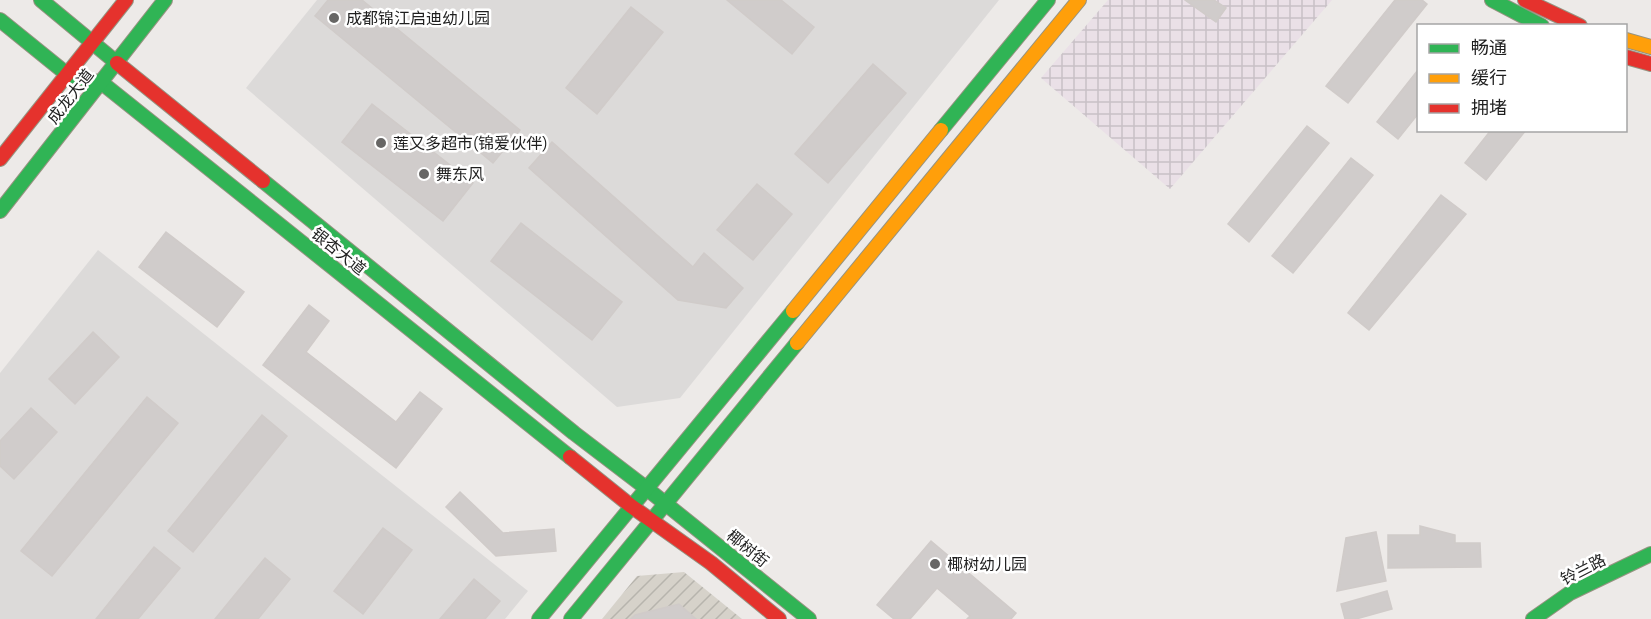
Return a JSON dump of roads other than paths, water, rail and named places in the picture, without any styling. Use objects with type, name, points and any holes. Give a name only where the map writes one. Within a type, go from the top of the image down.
[{"type":"main road","name":"银杏大道","points":[[41,0],[573,433],[666,504]]},
{"type":"main road","name":"成龙大道","points":[[0,159],[126,0]]},
{"type":"main road","name":"成龙大道","points":[[0,211],[165,0]]},
{"type":"main road","points":[[539,619],[1048,0]]},
{"type":"main road","points":[[571,619],[1079,0]]},
{"type":"main road","points":[[1492,0],[1538,24]]},
{"type":"main road","points":[[1525,0],[1576,24]]},
{"type":"main road","name":"银杏大道","points":[[0,20],[68,75],[102,83],[651,521]]},
{"type":"main road","points":[[1627,40],[1651,46]]},
{"type":"main road","points":[[1627,57],[1651,64]]},
{"type":"main road","name":"椰树街","points":[[666,504],[809,619]]},
{"type":"main road","points":[[651,521],[711,563],[780,619]]},
{"type":"main road","name":"铃兰路","points":[[1533,619],[1570,593],[1651,554]]},
{"type":"place","name":"成都锦江启迪幼儿园","points":[[334,18]]},
{"type":"place","name":"莲又多超市(锦爱伙伴)","points":[[381,143]]},
{"type":"place","name":"舞东风","points":[[424,174]]},
{"type":"place","name":"椰树幼儿园","points":[[935,564]]}]
